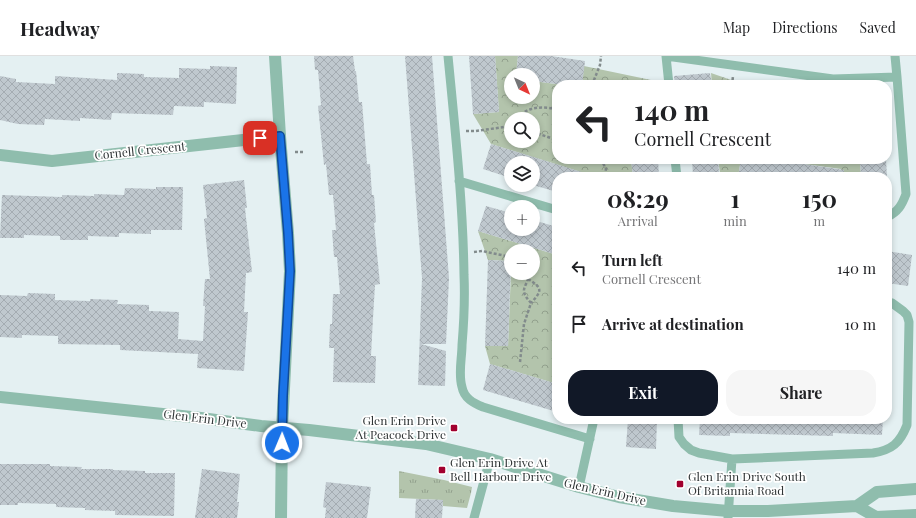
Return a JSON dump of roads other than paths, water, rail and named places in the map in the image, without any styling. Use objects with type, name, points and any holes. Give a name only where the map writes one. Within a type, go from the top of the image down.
[{"type":"street","points":[[275,56],[290,271],[282,428],[281,518]]},
{"type":"street","name":"Cornell Crescent","points":[[0,155],[52,161],[280,136]]},
{"type":"street","name":"Glen Erin Drive","points":[[0,397],[419,443],[490,459],[578,487],[619,497],[728,514],[857,506]]},
{"type":"street","points":[[916,489],[877,492],[857,506],[876,517],[916,515]]},
{"type":"lane","points":[[448,56],[459,181],[463,253],[464,316],[461,386],[465,395],[474,403],[483,407],[590,439]]},
{"type":"lane","points":[[668,80],[666,56],[833,79],[897,77]]},
{"type":"lane","points":[[892,214],[898,210],[906,194],[895,56]]},
{"type":"lane","points":[[459,181],[552,209]]},
{"type":"lane","points":[[678,424],[679,437],[691,450],[699,453],[732,459],[885,452],[903,436],[907,425],[909,322],[904,311],[892,303]]},
{"type":"lane","points":[[578,487],[593,424]]},
{"type":"lane","points":[[474,518],[490,459]]},
{"type":"lane","points":[[728,514],[732,459]]},
{"type":"place","name":"Glen Erin Drive At Peacock Drive","points":[[454,428]]},
{"type":"place","name":"Glen Erin Drive At Bell Harbour Drive","points":[[442,470]]},
{"type":"place","name":"Glen Erin Drive South Of Britannia Road","points":[[680,484]]}]
